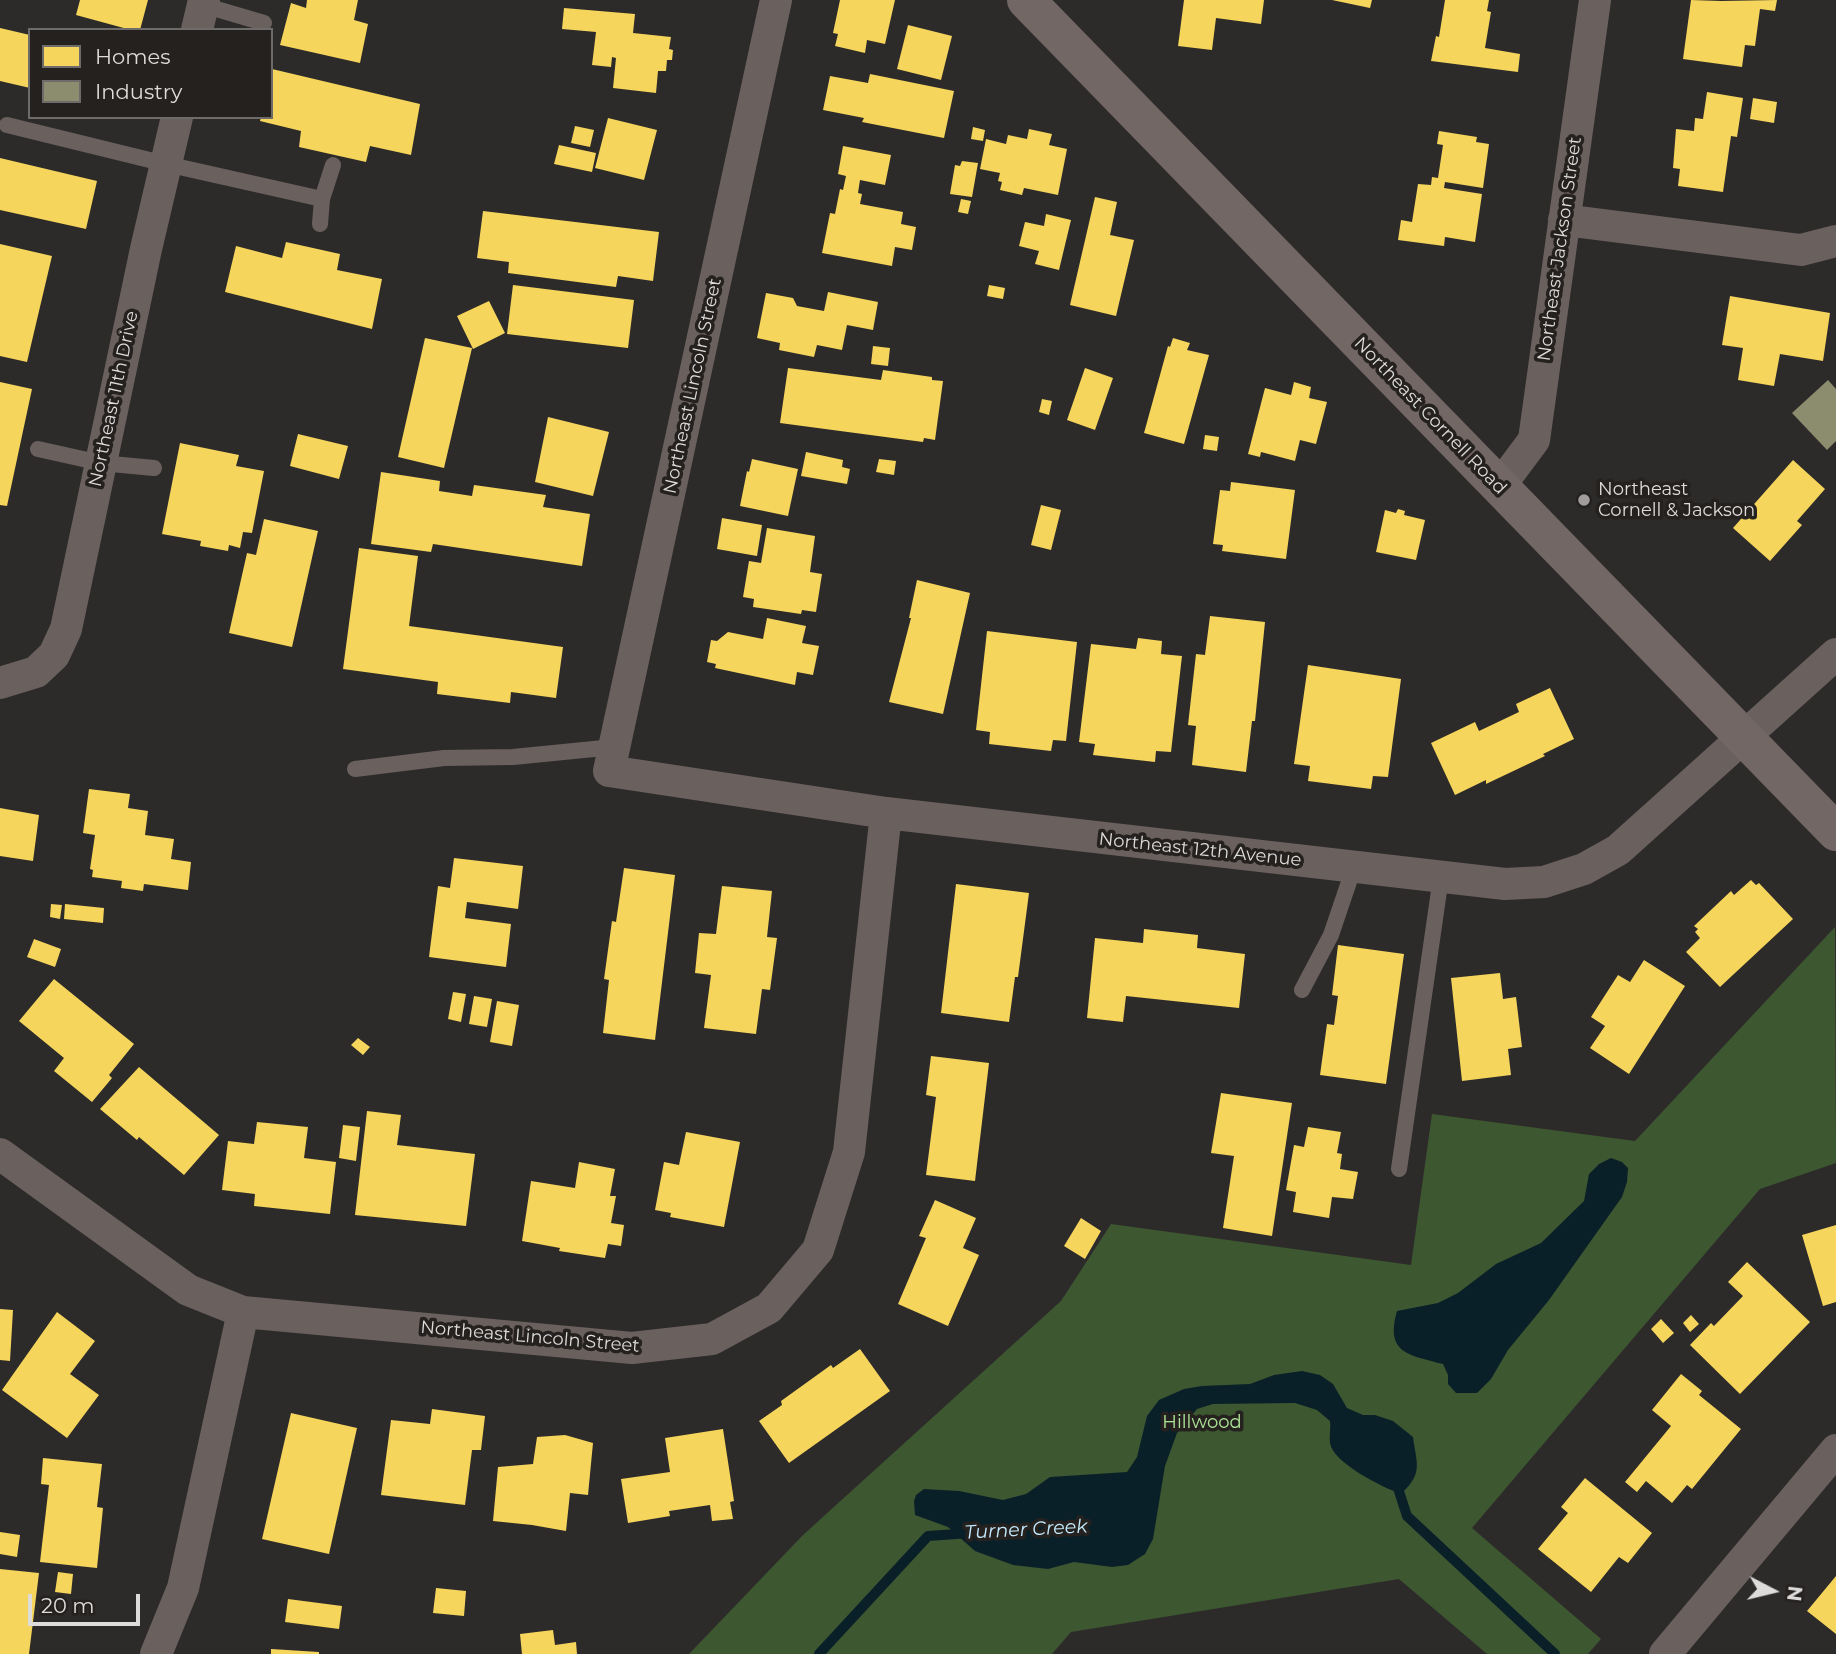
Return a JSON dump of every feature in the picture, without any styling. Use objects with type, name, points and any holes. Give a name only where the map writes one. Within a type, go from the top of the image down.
[{"type":"highway","name":"Northeast Cornell Road","points":[[1026,0],[1836,832]]},
{"type":"street","name":"Northeast Lincoln Street","points":[[612,759],[776,0]]},
{"type":"street","name":"Northeast Jackson Street","points":[[1499,487],[1534,440],[1595,0]]},
{"type":"street","name":"Northeast 11th Drive","points":[[0,683],[36,672],[54,655],[66,629],[177,119]]},
{"type":"street","points":[[1564,220],[1801,250],[1836,241]]},
{"type":"street","name":"Northeast 12th Avenue","points":[[612,759],[887,813],[1505,884],[1544,882],[1584,869],[1618,850],[1836,654]]},
{"type":"street","name":"Northeast Lincoln Street","points":[[0,1154],[188,1290],[243,1312],[632,1348],[712,1339],[769,1308],[818,1250],[849,1152],[887,813]]},
{"type":"street","points":[[156,1654],[183,1588],[243,1312]]},
{"type":"street","points":[[1665,1654],[1836,1450]]},
{"type":"lane","points":[[201,12],[264,23]]},
{"type":"lane","points":[[6,125],[321,200]]},
{"type":"lane","points":[[320,224],[321,200],[333,165]]},
{"type":"lane","points":[[38,449],[101,463],[154,468]]},
{"type":"lane","points":[[355,769],[444,758],[612,759]]},
{"type":"lane","points":[[1301,990],[1331,935],[1354,867]]},
{"type":"lane","points":[[1399,1169],[1441,877]]},
{"type":"green space","name":"Hillwood","points":[[1835,927],[1836,1163],[1760,1189],[1472,1528],[1601,1639],[1588,1654],[1487,1654],[1399,1579],[1071,1632],[1052,1654],[689,1654],[803,1535],[1061,1301],[1111,1224],[1411,1265],[1432,1114],[1635,1141]]},
{"type":"water","points":[[1611,1158],[1622,1162],[1628,1168],[1622,1197],[1549,1300],[1508,1350],[1491,1379],[1477,1393],[1456,1393],[1448,1384],[1448,1375],[1443,1364],[1402,1350],[1394,1336],[1397,1311],[1438,1303],[1458,1293],[1496,1264],[1541,1243],[1584,1201],[1589,1174],[1599,1164]]},
{"type":"water","points":[[1302,1371],[1320,1375],[1333,1384],[1347,1408],[1363,1415],[1375,1415],[1393,1421],[1413,1437],[1416,1474],[1401,1494],[1371,1480],[1349,1466],[1333,1451],[1330,1443],[1330,1421],[1317,1410],[1295,1403],[1213,1404],[1197,1409],[1177,1433],[1165,1466],[1153,1539],[1145,1554],[1128,1565],[1112,1567],[1074,1562],[1048,1569],[1013,1565],[975,1551],[948,1527],[915,1515],[916,1495],[924,1489],[959,1491],[1003,1500],[1026,1494],[1050,1477],[1127,1472],[1137,1457],[1147,1416],[1159,1400],[1184,1389],[1250,1384],[1274,1375]]},
{"type":"building: Homes","points":[[80,0],[148,0],[141,28],[124,28],[76,15]]},
{"type":"building: Homes","points":[[307,0],[358,0],[354,20],[368,24],[360,63],[280,45],[291,3],[306,8]]},
{"type":"building: Homes","points":[[840,0],[895,0],[885,44],[867,40],[865,53],[835,46],[838,34],[833,33]]},
{"type":"building: Homes","points":[[1184,0],[1264,0],[1261,24],[1216,18],[1212,50],[1178,46]]},
{"type":"building: Homes","points":[[1332,0],[1372,0],[1370,8]]},
{"type":"building: Homes","points":[[1445,0],[1489,0],[1487,11],[1491,12],[1485,48],[1520,54],[1518,72],[1431,61],[1436,36],[1439,37]]},
{"type":"building: Homes","points":[[1691,0],[1777,0],[1775,11],[1760,9],[1755,46],[1745,45],[1742,67],[1683,59]]},
{"type":"building: Homes","points":[[564,8],[635,14],[633,33],[671,37],[669,49],[673,50],[672,60],[667,60],[666,71],[658,71],[656,93],[613,88],[616,58],[612,57],[611,67],[592,65],[596,32],[562,29]]},
{"type":"building: Homes","points":[[908,25],[952,36],[941,80],[897,69]]},
{"type":"building: Homes","points":[[0,28],[28,35],[28,88],[0,81]]},
{"type":"building: Homes","points":[[273,69],[420,104],[411,155],[370,146],[366,162],[299,147],[301,131],[260,121],[273,119]]},
{"type":"building: Homes","points":[[870,74],[954,91],[944,138],[862,122],[864,118],[823,110],[830,76],[868,83]]},
{"type":"building: Homes","points":[[1707,92],[1743,98],[1737,137],[1731,136],[1723,192],[1678,186],[1680,169],[1673,168],[1676,129],[1694,131],[1695,118],[1703,119]]},
{"type":"building: Homes","points":[[1753,98],[1777,102],[1774,123],[1750,119]]},
{"type":"building: Homes","points":[[608,118],[657,130],[644,180],[595,168]]},
{"type":"building: Homes","points":[[575,126],[594,130],[590,147],[571,143]]},
{"type":"building: Homes","points":[[973,127],[985,130],[983,141],[971,139]]},
{"type":"building: Homes","points":[[1029,129],[1052,134],[1049,145],[1067,149],[1058,195],[1024,188],[1022,195],[1000,190],[1000,173],[980,169],[986,139],[1006,144],[1008,135],[1027,139]]},
{"type":"building: Homes","points":[[1439,131],[1477,137],[1476,142],[1489,144],[1483,188],[1445,182],[1444,188],[1482,194],[1475,242],[1445,237],[1444,246],[1398,240],[1401,220],[1412,222],[1418,184],[1431,185],[1432,177],[1438,178],[1443,145],[1437,144]]},
{"type":"building: Homes","points":[[559,145],[596,153],[592,172],[554,164]]},
{"type":"building: Homes","points":[[843,146],[891,155],[885,185],[860,180],[858,193],[862,194],[860,204],[903,212],[901,224],[916,227],[912,250],[895,247],[892,266],[822,253],[830,213],[835,214],[840,189],[843,190],[846,176],[838,174]]},
{"type":"building: Homes","points":[[0,158],[97,181],[86,229],[0,210]]},
{"type":"building: Homes","points":[[962,161],[978,163],[972,197],[950,194],[955,165],[960,166]]},
{"type":"building: Homes","points":[[1095,197],[1117,202],[1110,235],[1134,240],[1116,316],[1070,305]]},
{"type":"building: Homes","points":[[961,199],[971,201],[968,214],[958,212]]},
{"type":"building: Homes","points":[[483,211],[659,232],[653,281],[618,276],[616,287],[508,273],[509,262],[477,258]]},
{"type":"building: Homes","points":[[1046,214],[1071,220],[1059,270],[1035,264],[1039,251],[1019,246],[1025,222],[1044,226]]},
{"type":"building: Homes","points":[[286,242],[340,254],[337,270],[382,279],[372,329],[225,292],[236,246],[282,258]]},
{"type":"building: Homes","points":[[0,244],[52,256],[27,362],[0,356]]},
{"type":"building: Homes","points":[[513,285],[634,300],[628,348],[507,334]]},
{"type":"building: Homes","points":[[989,285],[1005,288],[1003,299],[987,296]]},
{"type":"building: Homes","points":[[828,292],[878,302],[873,330],[847,325],[842,350],[817,345],[814,357],[779,350],[780,343],[757,338],[766,293],[793,298],[797,306],[824,311]]},
{"type":"building: Homes","points":[[1730,296],[1830,313],[1823,361],[1780,354],[1774,386],[1738,380],[1743,348],[1722,345]]},
{"type":"building: Homes","points":[[489,301],[505,333],[473,349],[457,316]]},
{"type":"building: Homes","points":[[425,338],[472,348],[444,468],[398,457]]},
{"type":"building: Homes","points":[[1173,338],[1190,343],[1187,350],[1209,355],[1184,444],[1144,433],[1168,346],[1170,347]]},
{"type":"building: Homes","points":[[873,346],[890,348],[888,366],[871,364]]},
{"type":"building: Homes","points":[[788,368],[881,380],[883,370],[943,381],[935,440],[924,438],[923,442],[780,423]]},
{"type":"building: Homes","points":[[1085,368],[1113,378],[1095,430],[1067,420]]},
{"type":"building: Homes","points":[[0,382],[32,389],[7,506],[0,505]]},
{"type":"building: Homes","points":[[1294,382],[1311,387],[1309,398],[1327,402],[1316,444],[1300,440],[1295,461],[1261,452],[1260,457],[1248,454],[1265,388],[1291,395]]},
{"type":"building: Homes","points":[[1042,399],[1052,401],[1049,415],[1039,412]]},
{"type":"building: Homes","points":[[548,417],[609,432],[593,496],[535,482]]},
{"type":"building: Homes","points":[[298,434],[348,446],[339,479],[290,466]]},
{"type":"building: Homes","points":[[1205,435],[1219,437],[1217,451],[1203,449]]},
{"type":"building: Homes","points":[[180,443],[239,455],[236,466],[264,471],[252,533],[243,532],[240,548],[229,545],[228,551],[200,546],[201,541],[162,534]]},
{"type":"building: Homes","points":[[806,452],[843,460],[842,467],[850,469],[847,484],[801,476]]},
{"type":"building: Homes","points":[[752,459],[798,469],[788,516],[740,506]]},
{"type":"building: Homes","points":[[879,459],[896,461],[894,475],[876,472]]},
{"type":"building: Homes","points":[[1793,460],[1825,489],[1797,521],[1802,525],[1770,561],[1733,528]]},
{"type":"building: Homes","points":[[381,472],[440,481],[439,491],[472,496],[474,485],[546,495],[543,507],[590,514],[582,566],[433,544],[431,552],[371,544]]},
{"type":"building: Homes","points":[[1231,482],[1295,490],[1286,559],[1222,551],[1223,545],[1213,544],[1220,490],[1230,491]]},
{"type":"building: Homes","points":[[1041,505],[1061,510],[1051,550],[1031,545]]},
{"type":"building: Homes","points":[[1398,509],[1405,511],[1404,515],[1425,520],[1416,560],[1376,552],[1385,510],[1396,513]]},
{"type":"building: Homes","points":[[722,518],[762,525],[757,556],[717,549]]},
{"type":"building: Homes","points":[[264,519],[318,531],[292,647],[229,633],[247,553],[256,555]]},
{"type":"building: Homes","points":[[767,528],[815,536],[810,572],[822,574],[816,612],[802,610],[801,614],[753,607],[754,599],[743,597],[749,561],[761,563]]},
{"type":"building: Homes","points":[[359,548],[418,556],[409,626],[563,647],[556,698],[511,692],[510,703],[437,694],[438,682],[343,669]]},
{"type":"building: Homes","points":[[917,580],[970,593],[943,714],[889,702],[911,618]]},
{"type":"building: Homes","points":[[1210,616],[1265,622],[1255,721],[1252,721],[1246,772],[1192,765],[1196,726],[1188,725],[1196,654],[1205,655]]},
{"type":"building: Homes","points":[[767,618],[806,626],[802,643],[819,646],[813,675],[797,672],[795,685],[715,668],[716,664],[707,662],[711,640],[717,641],[728,632],[763,639]]},
{"type":"building: Homes","points":[[987,631],[1077,642],[1066,741],[1053,740],[1051,751],[989,744],[990,732],[976,730]]},
{"type":"building: Homes","points":[[1138,638],[1162,641],[1161,654],[1182,656],[1171,752],[1156,751],[1155,762],[1093,755],[1095,744],[1079,742],[1091,644],[1136,649]]},
{"type":"building: Homes","points":[[1308,665],[1401,679],[1388,777],[1373,776],[1371,789],[1308,781],[1310,766],[1294,764]]},
{"type":"building: Homes","points":[[1550,688],[1574,739],[1486,784],[1486,780],[1455,795],[1431,743],[1475,722],[1479,731],[1519,712],[1516,704]]},
{"type":"building: Homes","points":[[89,789],[130,794],[128,808],[148,811],[145,835],[174,839],[171,859],[191,862],[188,890],[144,884],[143,891],[121,888],[122,881],[92,877],[93,870],[90,869],[95,835],[83,833]]},
{"type":"building: Homes","points":[[0,808],[39,815],[33,861],[0,856]]},
{"type":"building: Homes","points":[[454,858],[523,866],[518,909],[467,902],[465,918],[511,924],[506,967],[429,957],[438,886],[450,888]]},
{"type":"building: Homes","points":[[624,868],[675,875],[655,1040],[603,1033],[609,980],[604,979],[612,921],[616,922]]},
{"type":"building: Homes","points":[[1751,880],[1756,885],[1759,883],[1793,919],[1720,987],[1686,952],[1700,938],[1695,932],[1698,929],[1694,926],[1731,891],[1734,895]]},
{"type":"building: Homes","points":[[956,884],[1029,893],[1009,1022],[941,1013]]},
{"type":"building: Homes","points":[[722,886],[772,891],[767,937],[777,938],[770,990],[762,989],[756,1034],[704,1028],[711,975],[695,973],[699,933],[716,934]]},
{"type":"building: Homes","points":[[51,904],[62,905],[60,919],[50,917]]},
{"type":"building: Homes","points":[[65,904],[104,908],[103,923],[64,919]]},
{"type":"building: Homes","points":[[1144,929],[1198,935],[1197,948],[1245,954],[1239,1008],[1126,996],[1123,1022],[1087,1018],[1095,938],[1143,943]]},
{"type":"building: Homes","points":[[34,939],[61,949],[55,967],[27,957]]},
{"type":"building: Homes","points":[[1338,945],[1404,954],[1386,1084],[1320,1075],[1327,1024],[1334,1025],[1338,996],[1332,995]]},
{"type":"building: Homes","points":[[1644,960],[1685,986],[1629,1074],[1590,1048],[1605,1026],[1591,1017],[1618,975],[1630,982]]},
{"type":"building: Homes","points":[[1500,973],[1503,999],[1516,997],[1522,1047],[1508,1049],[1511,1075],[1462,1081],[1451,978]]},
{"type":"building: Homes","points":[[54,979],[134,1044],[109,1075],[112,1078],[92,1102],[54,1071],[64,1058],[19,1021]]},
{"type":"building: Homes","points":[[453,992],[466,994],[461,1022],[448,1019]]},
{"type":"building: Homes","points":[[474,996],[492,999],[487,1027],[469,1024]]},
{"type":"building: Homes","points":[[497,1001],[519,1005],[512,1046],[490,1042]]},
{"type":"building: Homes","points":[[358,1038],[370,1047],[363,1055],[351,1045]]},
{"type":"building: Homes","points":[[931,1056],[989,1063],[975,1181],[926,1175],[936,1097],[926,1095]]},
{"type":"building: Homes","points":[[139,1067],[219,1135],[184,1175],[100,1109]]},
{"type":"building: Homes","points":[[1221,1093],[1292,1103],[1272,1236],[1223,1228],[1234,1156],[1211,1153]]},
{"type":"building: Homes","points":[[367,1111],[401,1115],[397,1145],[475,1154],[466,1226],[355,1215]]},
{"type":"building: Homes","points":[[257,1122],[308,1127],[304,1158],[336,1162],[330,1214],[254,1206],[255,1194],[222,1190],[228,1141],[254,1144]]},
{"type":"building: Homes","points":[[343,1125],[360,1127],[356,1161],[339,1158]]},
{"type":"building: Homes","points":[[1308,1127],[1341,1132],[1337,1153],[1342,1154],[1340,1169],[1358,1172],[1353,1199],[1332,1197],[1329,1218],[1293,1212],[1296,1192],[1286,1190],[1294,1145],[1304,1147]]},
{"type":"building: Homes","points":[[686,1132],[740,1142],[724,1227],[670,1217],[671,1213],[655,1210],[664,1162],[679,1165]]},
{"type":"building: Homes","points":[[579,1162],[615,1169],[610,1196],[616,1196],[611,1223],[624,1225],[621,1246],[608,1244],[605,1258],[559,1251],[560,1248],[522,1241],[531,1181],[575,1188]]},
{"type":"building: Homes","points":[[935,1200],[976,1218],[963,1248],[979,1255],[948,1326],[898,1304],[926,1238],[919,1236]]},
{"type":"building: Homes","points":[[1081,1218],[1101,1231],[1085,1259],[1064,1246]]},
{"type":"building: Homes","points":[[1836,1225],[1836,1302],[1823,1306],[1802,1235]]},
{"type":"building: Homes","points":[[1747,1262],[1810,1322],[1740,1394],[1690,1345],[1711,1323],[1714,1326],[1743,1296],[1728,1282]]},
{"type":"building: Homes","points":[[0,1309],[13,1310],[10,1361],[0,1360]]},
{"type":"building: Homes","points":[[57,1312],[95,1341],[70,1374],[99,1395],[67,1438],[2,1390]]},
{"type":"building: Homes","points":[[1691,1315],[1699,1324],[1690,1332],[1683,1323]]},
{"type":"building: Homes","points":[[1661,1319],[1674,1333],[1663,1343],[1651,1329]]},
{"type":"building: Homes","points":[[860,1349],[890,1391],[789,1463],[759,1421],[782,1405],[781,1401],[831,1365],[833,1368]]},
{"type":"building: Homes","points":[[1681,1374],[1702,1391],[1699,1395],[1741,1429],[1692,1489],[1687,1485],[1672,1503],[1646,1481],[1637,1492],[1625,1482],[1671,1426],[1652,1410]]},
{"type":"building: Homes","points":[[432,1409],[485,1416],[481,1450],[472,1450],[465,1505],[381,1495],[391,1420],[430,1424]]},
{"type":"building: Homes","points":[[291,1413],[357,1428],[329,1554],[262,1539]]},
{"type":"building: Homes","points":[[723,1429],[734,1501],[730,1502],[733,1519],[712,1521],[710,1505],[669,1511],[670,1516],[628,1523],[621,1479],[670,1472],[665,1438]]},
{"type":"building: Homes","points":[[565,1435],[593,1443],[588,1495],[570,1493],[566,1531],[493,1521],[498,1467],[533,1464],[537,1437]]},
{"type":"building: Homes","points":[[43,1458],[102,1464],[97,1507],[103,1508],[97,1568],[40,1562],[49,1485],[41,1484]]},
{"type":"building: Homes","points":[[1585,1478],[1652,1533],[1628,1563],[1619,1557],[1591,1592],[1538,1549],[1568,1513],[1561,1507]]},
{"type":"building: Homes","points":[[0,1532],[20,1535],[17,1557],[0,1554]]},
{"type":"building: Homes","points":[[0,1569],[39,1573],[29,1654],[0,1654]]},
{"type":"building: Homes","points":[[58,1572],[73,1574],[71,1594],[55,1592]]},
{"type":"building: Homes","points":[[1836,1576],[1836,1634],[1807,1611]]},
{"type":"building: Homes","points":[[436,1588],[466,1591],[464,1616],[433,1613]]},
{"type":"building: Homes","points":[[288,1599],[342,1606],[339,1629],[285,1622]]},
{"type":"building: Homes","points":[[553,1630],[555,1645],[576,1642],[577,1654],[522,1654],[520,1634]]},
{"type":"building: Homes","points":[[271,1649],[319,1652],[319,1654],[271,1654]]},
{"type":"building: Industry","points":[[1828,380],[1836,389],[1836,441],[1827,450],[1792,413]]},
{"type":"waterway","name":"Turner Creek","points":[[1396,1482],[1407,1516],[1555,1654]]},
{"type":"waterway","name":"Turner Creek","points":[[819,1654],[928,1536],[971,1533]]},
{"type":"place","name":"Northeast Cornell & Jackson","points":[[1584,500]]}]
